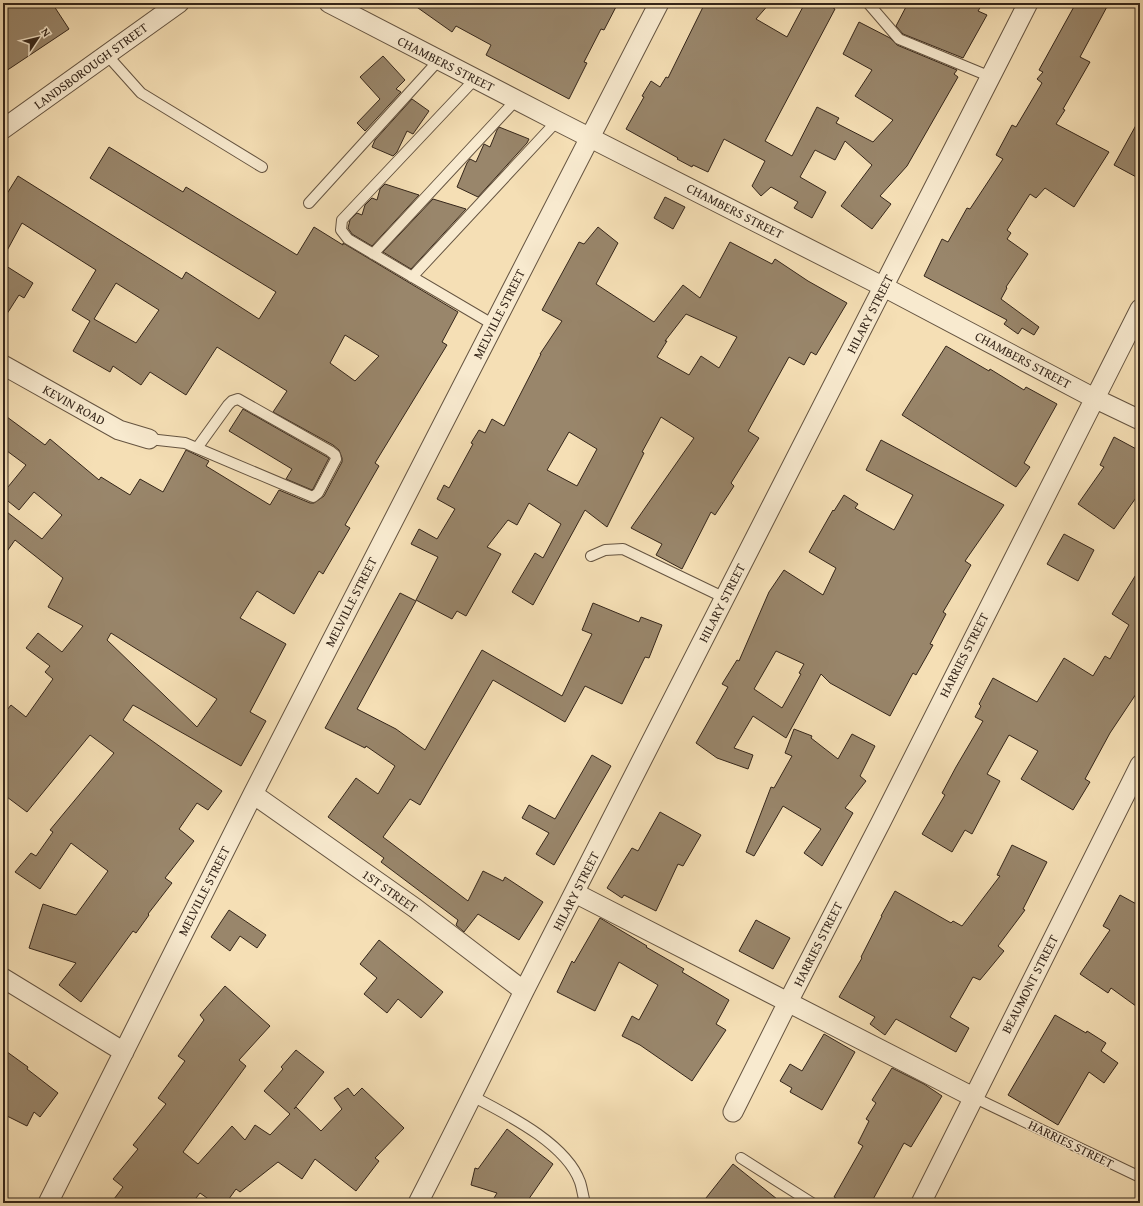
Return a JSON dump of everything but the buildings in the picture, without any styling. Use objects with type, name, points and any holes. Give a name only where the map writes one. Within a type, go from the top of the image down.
[{"type":"street","name":"LANDSBOROUGH STREET","points":[[3,129],[179,3]]},
{"type":"street","name":"CHAMBERS STREET","points":[[329,3],[590,138],[884,287],[1094,398],[1140,420]]},
{"type":"street","name":"MELVILLE STREET","points":[[48,1203],[253,794],[659,3]]},
{"type":"street","name":"HILARY STREET","points":[[418,1203],[1028,3]]},
{"type":"street","name":"HARRIES STREET","points":[[733,1112],[1140,309]]},
{"type":"street","name":"KEVIN ROAD","points":[[3,365],[119,430],[149,439]]},
{"type":"street","name":"BEAUMONT STREET","points":[[921,1203],[1140,765]]},
{"type":"street","name":"1ST STREET","points":[[253,794],[415,908],[524,992]]},
{"type":"street","name":"HARRIES STREET","points":[[575,893],[974,1097]]},
{"type":"street","points":[[3,978],[124,1052]]},
{"type":"lane","points":[[868,3],[900,39],[991,77]]},
{"type":"lane","points":[[107,55],[142,93],[262,168]]},
{"type":"lane","points":[[309,203],[439,60]]},
{"type":"lane","points":[[475,79],[342,220],[341,230],[348,239],[494,325]]},
{"type":"lane","points":[[373,254],[516,100]]},
{"type":"lane","points":[[412,277],[557,121]]},
{"type":"lane","points":[[149,439],[185,443],[313,497],[318,493],[336,459],[335,455],[238,399],[232,401],[228,405],[197,448]]},
{"type":"lane","points":[[591,556],[605,550],[622,549],[725,598]]},
{"type":"lane","points":[[472,1096],[512,1117],[549,1143],[569,1163],[580,1181],[585,1203]]},
{"type":"lane","name":"HARRIES STREET","points":[[974,1097],[1140,1178]]},
{"type":"lane","points":[[741,1158],[812,1203]]}]
